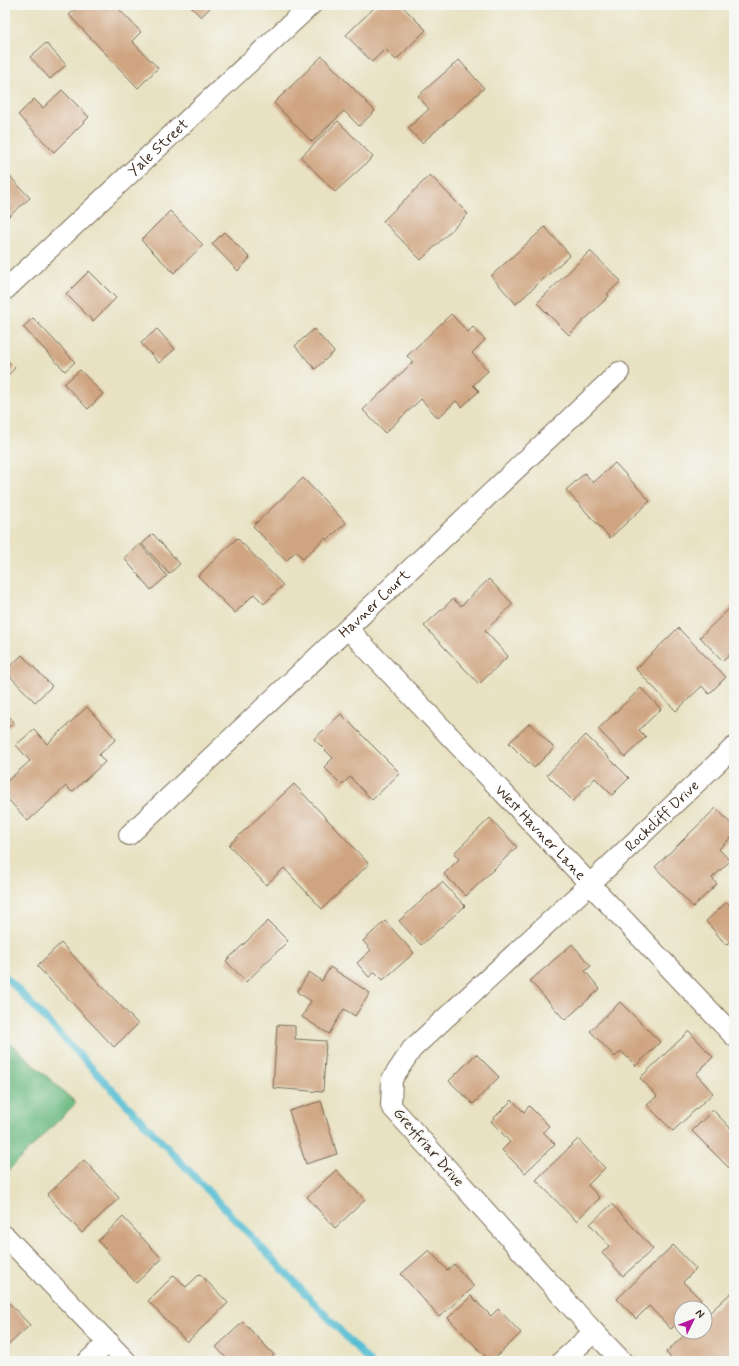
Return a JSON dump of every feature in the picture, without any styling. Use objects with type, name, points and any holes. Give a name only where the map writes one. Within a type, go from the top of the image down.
[{"type":"street","name":"Yale Street","points":[[5,290],[311,5]]},
{"type":"street","name":"Havner Court","points":[[129,835],[618,372]]},
{"type":"street","name":"West Havner Lane","points":[[348,629],[734,1036]]},
{"type":"street","name":"Rockcliff Drive","points":[[590,884],[734,747]]},
{"type":"street","name":"Greyfriar Drive","points":[[590,884],[412,1049],[392,1079],[391,1106],[594,1332],[622,1361]]},
{"type":"street","points":[[5,1236],[126,1361]]},
{"type":"street","points":[[562,1361],[594,1332]]},
{"type":"street","points":[[88,1361],[109,1342]]},
{"type":"green space","points":[[5,1038],[76,1103],[5,1174]]},
{"type":"building","points":[[80,5],[103,5],[107,9],[111,5],[115,5],[141,32],[132,41],[158,68],[138,88],[69,15]]},
{"type":"building","points":[[189,5],[213,5],[201,17]]},
{"type":"building","points":[[377,5],[401,5],[426,30],[396,60],[385,49],[372,62],[346,35]]},
{"type":"building","points":[[46,43],[66,65],[50,79],[30,57]]},
{"type":"building","points":[[322,56],[375,111],[359,126],[344,111],[312,142],[274,103]]},
{"type":"building","points":[[459,60],[484,88],[422,143],[408,128],[429,109],[418,96]]},
{"type":"building","points":[[62,90],[89,117],[54,152],[18,115],[34,99],[43,108]]},
{"type":"building","points":[[338,121],[373,157],[335,192],[301,157]]},
{"type":"building","points":[[5,171],[30,198],[9,216],[5,211]]},
{"type":"building","points":[[430,175],[468,214],[421,260],[383,221]]},
{"type":"building","points":[[170,211],[203,245],[174,273],[141,240]]},
{"type":"building","points":[[545,227],[570,255],[516,304],[491,276]]},
{"type":"building","points":[[224,232],[250,258],[238,271],[212,244]]},
{"type":"building","points":[[590,251],[621,281],[607,294],[609,296],[569,335],[537,303]]},
{"type":"building","points":[[89,271],[116,298],[93,321],[66,294]]},
{"type":"building","points":[[451,314],[468,332],[473,327],[485,340],[472,353],[488,371],[473,385],[479,391],[462,407],[456,401],[438,418],[421,399],[385,433],[363,410],[413,362],[407,356]]},
{"type":"building","points":[[33,318],[75,362],[65,371],[23,327]]},
{"type":"building","points":[[157,329],[175,349],[159,363],[141,343]]},
{"type":"building","points":[[314,329],[334,352],[315,369],[295,346]]},
{"type":"building","points":[[5,358],[15,368],[5,378]]},
{"type":"building","points":[[80,370],[103,394],[88,409],[64,384]]},
{"type":"building","points":[[615,463],[650,501],[610,538],[566,490],[585,473],[593,483]]},
{"type":"building","points":[[303,478],[346,523],[327,540],[325,538],[303,559],[296,551],[286,561],[253,526]]},
{"type":"building","points":[[153,534],[180,564],[169,574],[142,544]]},
{"type":"building","points":[[237,538],[283,585],[264,604],[254,594],[235,613],[198,576]]},
{"type":"building","points":[[140,544],[167,576],[151,590],[124,558]]},
{"type":"building","points":[[489,579],[513,604],[485,631],[508,656],[479,684],[424,626],[453,599],[461,606]]},
{"type":"building","points":[[734,604],[734,651],[723,661],[700,637]]},
{"type":"building","points":[[678,628],[726,677],[709,694],[702,686],[676,711],[636,669]]},
{"type":"building","points":[[22,655],[52,686],[35,702],[5,671]]},
{"type":"building","points":[[641,688],[661,709],[639,730],[646,737],[625,757],[598,729]]},
{"type":"building","points":[[87,707],[116,739],[99,755],[105,762],[72,792],[66,786],[28,821],[5,796],[5,783],[30,761],[16,745],[34,729],[47,744]]},
{"type":"building","points":[[5,712],[14,722],[5,731]]},
{"type":"building","points":[[341,714],[400,773],[372,800],[350,777],[342,785],[324,767],[333,758],[314,739]]},
{"type":"building","points":[[530,723],[554,748],[534,768],[509,743]]},
{"type":"building","points":[[586,735],[629,778],[612,795],[595,778],[573,801],[547,775]]},
{"type":"building","points":[[294,784],[369,864],[322,909],[284,868],[266,885],[229,845]]},
{"type":"building","points":[[716,808],[734,827],[734,835],[719,849],[730,861],[712,878],[717,884],[693,907],[655,867]]},
{"type":"building","points":[[490,818],[517,847],[466,896],[444,874],[459,859],[454,853]]},
{"type":"building","points":[[442,882],[465,906],[421,945],[399,921]]},
{"type":"building","points":[[727,902],[734,910],[734,937],[726,945],[706,921]]},
{"type":"building","points":[[268,921],[288,941],[246,982],[226,961]]},
{"type":"building","points":[[385,921],[414,953],[383,980],[375,972],[369,977],[357,963],[371,950],[363,941]]},
{"type":"building","points":[[61,943],[138,1024],[114,1047],[37,966]]},
{"type":"building","points":[[572,944],[591,966],[585,971],[600,989],[565,1020],[530,981]]},
{"type":"building","points":[[330,967],[370,993],[355,1016],[344,1009],[329,1034],[302,1017],[311,1001],[297,992],[309,972],[322,981]]},
{"type":"building","points":[[620,1002],[660,1042],[636,1066],[621,1051],[615,1057],[590,1031]]},
{"type":"building","points":[[277,1025],[295,1026],[295,1039],[326,1041],[323,1092],[273,1088]]},
{"type":"building","points":[[689,1031],[713,1057],[696,1074],[713,1093],[673,1131],[647,1105],[657,1096],[640,1078]]},
{"type":"building","points":[[476,1054],[499,1077],[473,1104],[449,1081]]},
{"type":"building","points":[[512,1100],[524,1112],[529,1106],[549,1126],[543,1132],[555,1144],[525,1173],[502,1150],[510,1142],[491,1121]]},
{"type":"building","points":[[321,1101],[337,1154],[306,1164],[289,1111]]},
{"type":"building","points":[[713,1110],[734,1132],[734,1173],[692,1131]]},
{"type":"building","points":[[578,1139],[605,1168],[588,1185],[600,1198],[576,1221],[536,1180]]},
{"type":"building","points":[[84,1160],[119,1198],[82,1233],[47,1195]]},
{"type":"building","points":[[336,1170],[365,1200],[335,1228],[307,1197]]},
{"type":"building","points":[[612,1204],[653,1249],[623,1276],[602,1253],[609,1246],[590,1224]]},
{"type":"building","points":[[123,1217],[162,1259],[136,1283],[98,1241]]},
{"type":"building","points":[[673,1245],[696,1269],[683,1282],[701,1300],[673,1300],[673,1327],[671,1329],[649,1306],[636,1319],[617,1299]]},
{"type":"building","points":[[429,1250],[447,1270],[454,1264],[474,1287],[439,1317],[401,1274]]},
{"type":"building","points":[[200,1274],[228,1303],[187,1342],[148,1301],[174,1275],[186,1287]]},
{"type":"building","points":[[733,1291],[734,1361],[702,1361],[698,1357],[693,1361],[673,1361],[666,1352],[679,1340],[713,1340],[713,1310]]},
{"type":"building","points":[[471,1296],[491,1316],[498,1309],[521,1333],[492,1361],[490,1361],[448,1318]]},
{"type":"building","points":[[7,1301],[30,1325],[5,1348],[5,1303]]},
{"type":"building","points":[[243,1322],[274,1355],[268,1361],[229,1361],[216,1347]]},
{"type":"waterway","points":[[5,976],[369,1361]]}]
